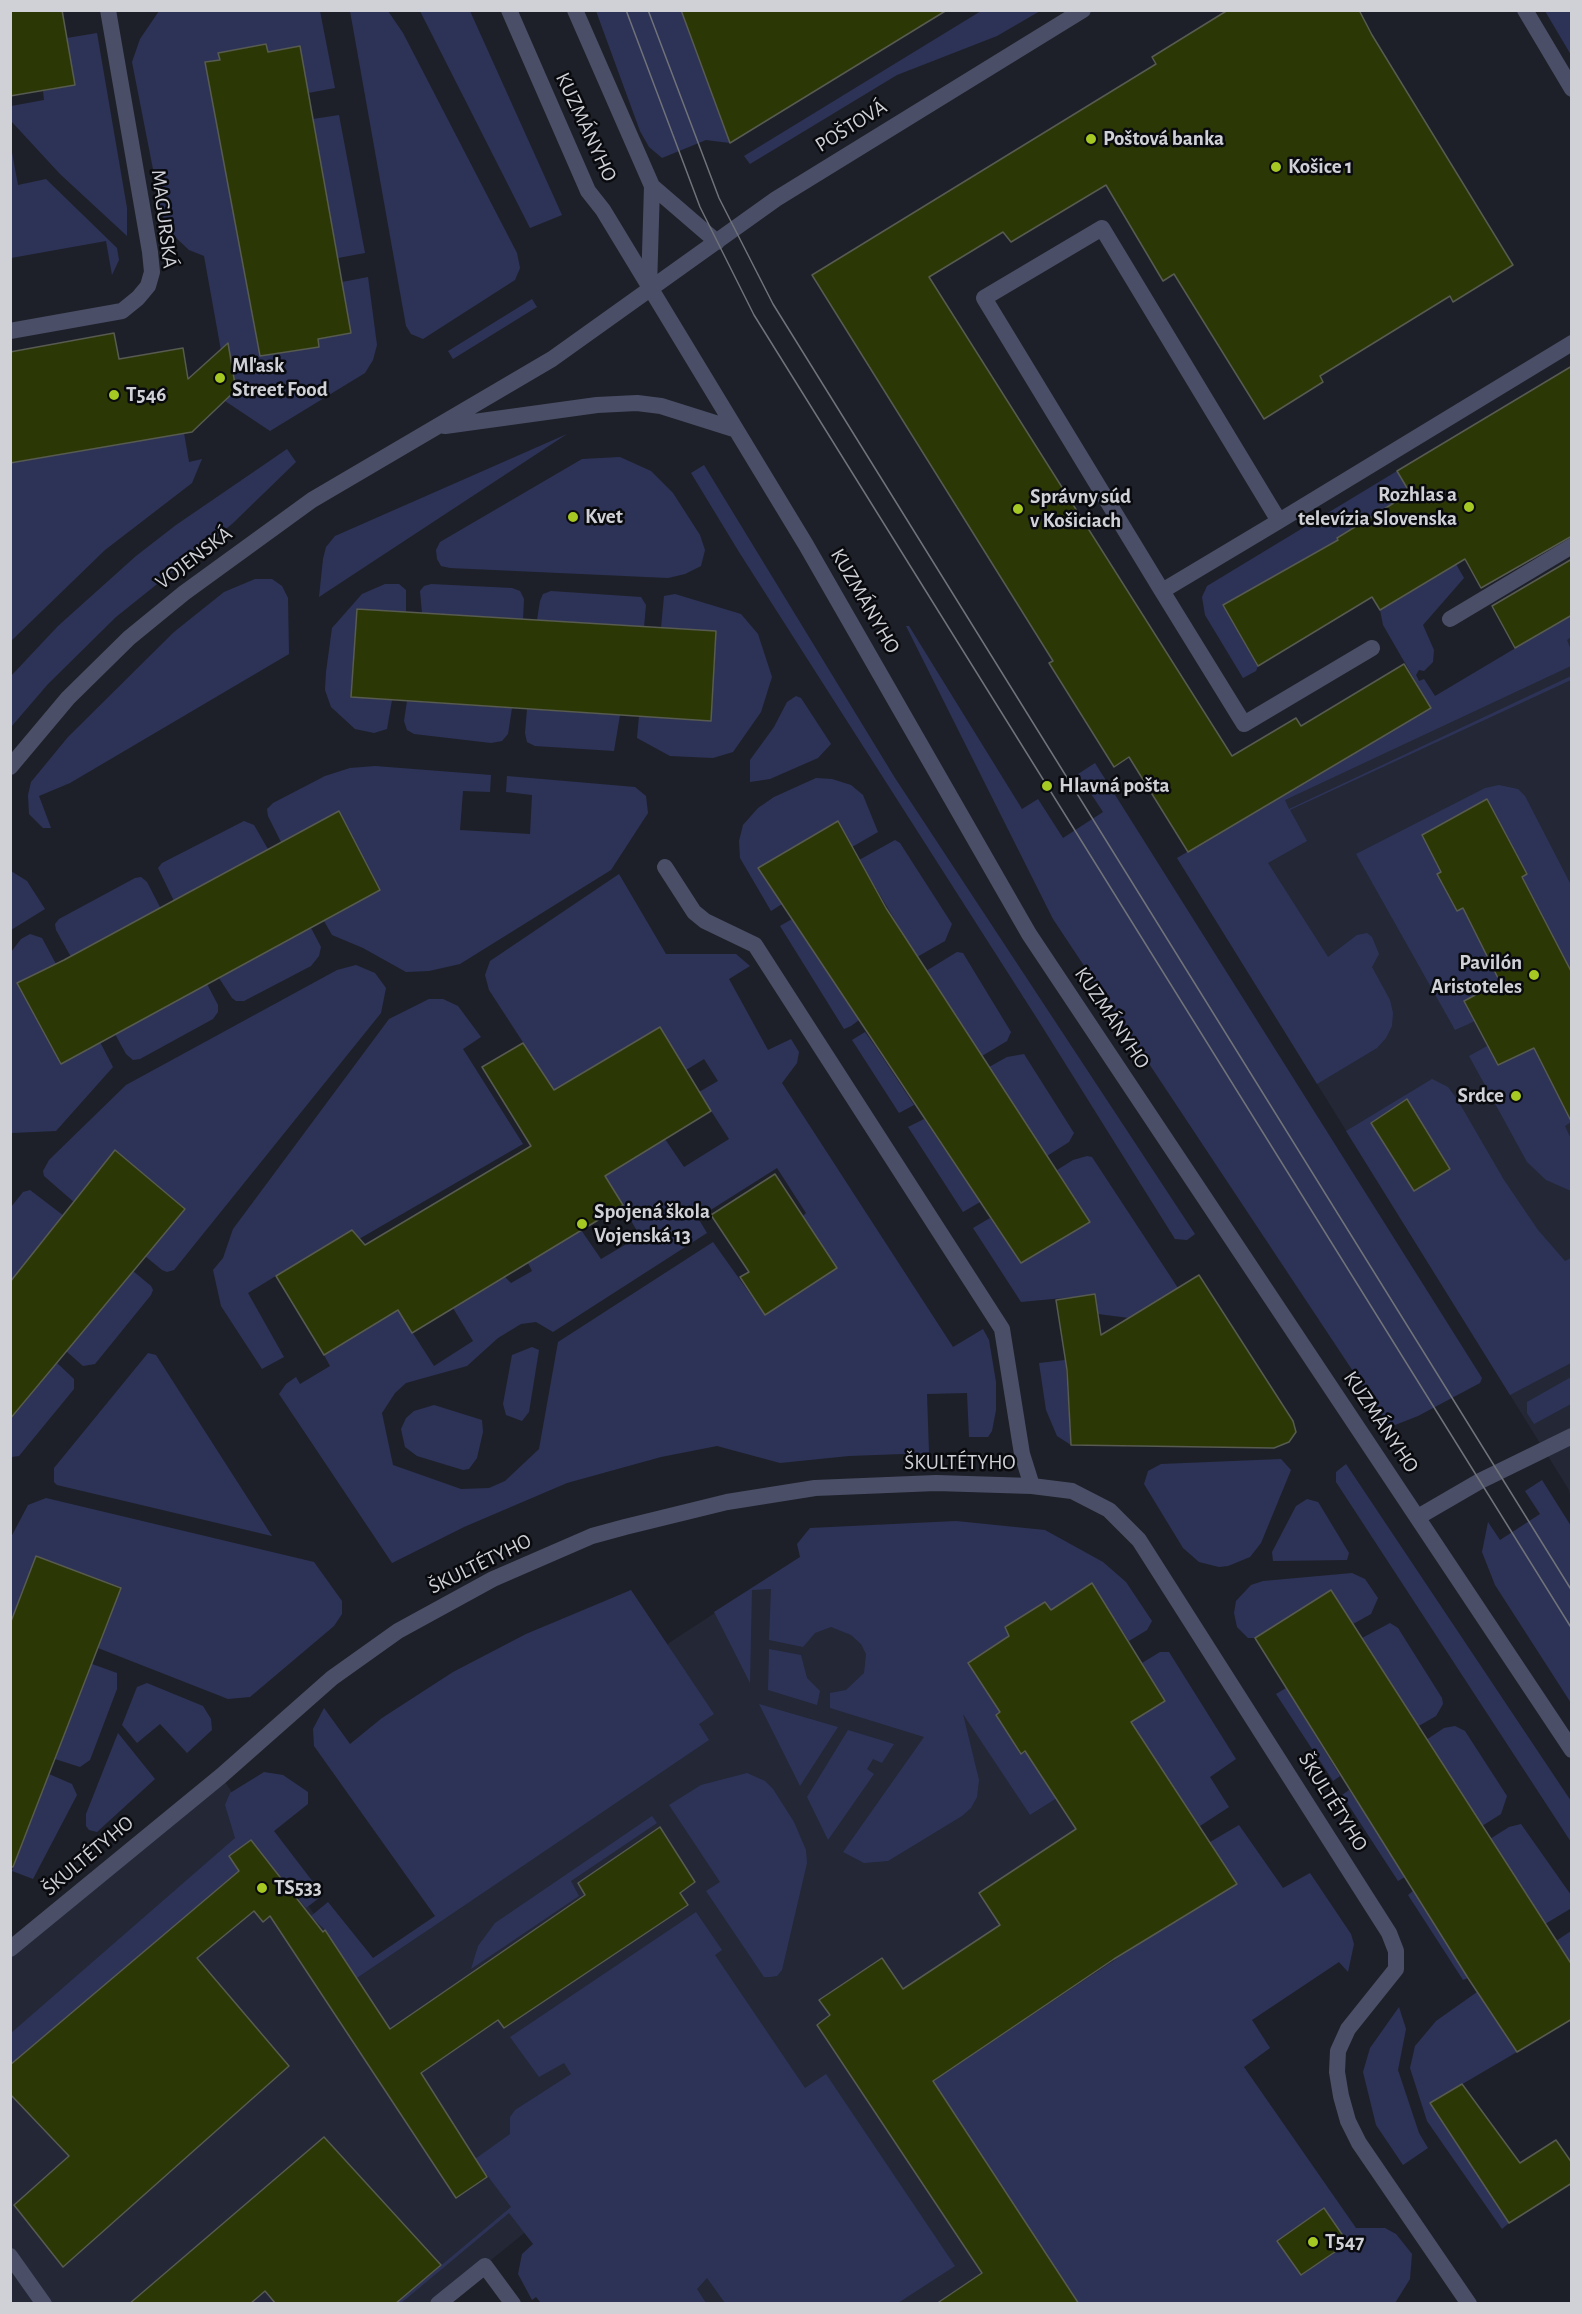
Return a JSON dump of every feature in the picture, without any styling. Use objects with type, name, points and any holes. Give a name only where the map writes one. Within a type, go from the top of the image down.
[{"type":"street","name":"MAGURSKÁ","points":[[10,331],[122,311],[148,286],[152,272],[150,252],[108,10]]},
{"type":"street","name":"KUZMÁNYHO","points":[[508,10],[588,191],[806,545],[1029,934],[1572,1750]]},
{"type":"street","name":"KUZMÁNYHO","points":[[575,10],[652,186],[649,289]]},
{"type":"street","name":"POŠTOVÁ","points":[[649,289],[776,199],[1083,10]]},
{"type":"street","points":[[1525,10],[1572,89]]},
{"type":"street","name":"KUZMÁNYHO","points":[[652,186],[717,242]]},
{"type":"street","points":[[1279,521],[1102,228],[984,298],[1244,724],[1372,648]]},
{"type":"street","name":"VOJENSKÁ","points":[[10,766],[68,698],[129,638],[184,593],[312,500],[552,359],[649,289]]},
{"type":"street","points":[[1162,591],[1572,343]]},
{"type":"street","name":"VOJENSKÁ","points":[[438,427],[597,405],[637,403],[661,406],[734,429]]},
{"type":"street","points":[[1450,619],[1572,546]]},
{"type":"street","points":[[665,867],[694,912],[705,921],[755,945],[1002,1329],[1022,1454],[1032,1486]]},
{"type":"street","points":[[1418,1517],[1480,1481],[1572,1437]]},
{"type":"street","name":"ŠKULTÉTYHO","points":[[10,1949],[221,1776],[332,1678],[398,1631],[493,1579],[592,1536],[727,1502],[814,1488],[936,1483],[1032,1486],[1072,1491],[1109,1510],[1139,1540],[1385,1926],[1396,1951],[1396,1969],[1348,2029],[1338,2051],[1336,2072],[1341,2096],[1348,2121],[1359,2143],[1469,2304]]},
{"type":"street","points":[[10,2256],[44,2304]]},
{"type":"street","points":[[438,2304],[485,2266],[513,2304]]},
{"type":"shaded area","points":[[159,11],[320,11],[335,88],[308,93],[268,52],[266,44],[219,53],[220,60],[206,63],[258,348],[271,345],[273,354],[319,347],[318,339],[350,333],[342,282],[368,277],[377,345],[373,360],[365,373],[270,431],[225,401],[236,390],[231,359],[222,356],[204,256],[189,250],[173,235],[162,215],[132,62],[140,39]]},
{"type":"shaded area","points":[[350,11],[388,11],[403,33],[517,253],[520,268],[515,280],[423,339],[411,334],[406,326]]},
{"type":"shaded area","points":[[420,11],[470,11],[562,215],[530,228]]},
{"type":"shaded area","points":[[596,11],[681,11],[730,143],[706,140],[662,158],[649,147],[640,131]]},
{"type":"shaded area","points":[[981,11],[1040,11],[997,36],[897,75],[750,164],[744,156]]},
{"type":"shaded area","points":[[1545,11],[1571,11],[1571,55]]},
{"type":"shaded area","points":[[97,33],[127,208],[127,236],[60,174],[11,121],[11,106],[44,100],[43,91],[75,85],[67,38]]},
{"type":"shaded area","points":[[339,115],[365,253],[338,258],[313,119]]},
{"type":"shaded area","points":[[11,147],[18,185],[46,179],[117,248],[119,260],[112,275],[106,241],[11,258]]},
{"type":"shaded area","points":[[532,299],[537,307],[453,359],[448,351]]},
{"type":"shaded area","points":[[184,433],[189,462],[202,459],[192,483],[105,550],[11,641],[11,463]]},
{"type":"shaded area","points":[[567,434],[319,597],[326,547],[335,536]]},
{"type":"shaded area","points":[[287,449],[296,462],[232,524],[116,617],[48,684],[11,727],[11,676],[58,626],[136,556],[176,525]]},
{"type":"shaded area","points":[[620,457],[651,471],[673,493],[700,535],[705,550],[701,566],[685,574],[668,578],[441,566],[436,550],[440,542],[582,459]]},
{"type":"shaded area","points":[[704,465],[895,778],[1195,1234],[1187,1240],[1175,1239],[739,552],[691,473]]},
{"type":"shaded area","points":[[1397,471],[1410,493],[1337,537],[1338,540],[1223,605],[1258,666],[1256,671],[1243,678],[1205,615],[1202,597],[1207,586]]},
{"type":"shaded area","points":[[1456,564],[1464,578],[1423,625],[1434,650],[1433,662],[1424,671],[1419,670],[1416,675],[1419,681],[1424,679],[1435,696],[1571,615],[1571,637],[1567,640],[1571,650],[1571,666],[1285,800],[1289,809],[1571,676],[1571,680],[1290,810],[1307,841],[1268,863],[1328,957],[1357,935],[1367,933],[1372,937],[1379,954],[1372,967],[1390,1000],[1393,1013],[1392,1026],[1386,1038],[1377,1048],[1317,1084],[1177,858],[1431,708],[1383,625],[1380,610]]},
{"type":"shaded area","points":[[255,579],[272,579],[282,586],[288,598],[289,654],[70,783],[39,796],[51,828],[43,828],[29,814],[28,795],[31,782],[68,737],[174,632],[224,592]]},
{"type":"shaded area","points":[[385,584],[399,584],[406,590],[406,612],[357,609],[351,696],[392,700],[387,729],[374,733],[355,729],[331,707],[325,690],[326,672],[332,628],[362,594]]},
{"type":"shaded area","points":[[431,584],[512,588],[520,591],[524,599],[523,620],[422,613],[420,591],[424,586]]},
{"type":"shaded area","points":[[551,591],[641,597],[646,605],[644,627],[537,620],[543,594]]},
{"type":"shaded area","points":[[675,594],[741,614],[758,634],[772,677],[761,712],[733,752],[713,758],[670,756],[637,738],[639,716],[711,720],[716,632],[661,628],[664,596]]},
{"type":"shaded area","points":[[1571,621],[1571,1500],[1569,1490],[1177,858],[1431,708]]},
{"type":"shaded area","points":[[906,626],[909,626],[1022,809],[1038,799],[1063,838],[1103,812],[1078,774],[1095,763],[1482,1378],[1480,1383],[1418,1416],[1390,1427],[1053,919]]},
{"type":"shaded area","points":[[796,696],[801,698],[831,744],[818,758],[770,779],[750,782],[750,760],[774,727],[787,702]]},
{"type":"shaded area","points":[[407,701],[512,708],[508,734],[502,741],[491,743],[414,734],[407,730],[404,721]]},
{"type":"shaded area","points":[[527,709],[620,715],[614,751],[535,746],[527,742],[525,733]]},
{"type":"shaded area","points":[[375,766],[491,775],[490,792],[463,791],[460,830],[530,834],[532,795],[506,792],[507,776],[635,787],[646,796],[648,813],[611,870],[460,964],[429,971],[406,972],[363,948],[332,935],[324,921],[380,890],[339,812],[282,844],[268,816],[267,809],[273,803],[325,776],[350,768]]},
{"type":"shaded area","points":[[816,778],[832,779],[851,785],[863,795],[878,832],[852,847],[837,821],[758,868],[782,904],[771,911],[740,858],[739,841],[743,825],[758,808],[774,797]]},
{"type":"shaded area","points":[[1499,785],[1518,789],[1525,796],[1571,885],[1571,966],[1569,968],[1522,877],[1527,874],[1486,799],[1422,835],[1441,872],[1437,874],[1457,911],[1463,908],[1500,982],[1465,1001],[1475,1021],[1455,1030],[1356,854],[1485,788]]},
{"type":"shaded area","points":[[244,821],[254,825],[269,851],[174,901],[158,868],[162,863]]},
{"type":"shaded area","points":[[895,840],[900,843],[952,924],[945,941],[917,957],[859,860]]},
{"type":"shaded area","points":[[11,871],[27,881],[45,909],[11,930]]},
{"type":"shaded area","points":[[619,874],[666,954],[736,954],[750,966],[729,979],[768,1050],[791,1039],[799,1052],[797,1063],[782,1083],[953,1347],[983,1329],[989,1340],[996,1382],[996,1410],[992,1431],[988,1437],[969,1437],[967,1393],[927,1394],[929,1453],[849,1456],[780,1463],[717,1446],[661,1457],[567,1483],[464,1527],[392,1563],[279,1394],[286,1384],[296,1377],[300,1384],[330,1366],[324,1355],[398,1310],[434,1366],[473,1341],[453,1308],[505,1277],[511,1283],[532,1271],[528,1263],[581,1230],[601,1259],[640,1236],[605,1176],[665,1139],[684,1167],[729,1139],[699,1092],[718,1081],[704,1059],[686,1070],[660,1027],[554,1090],[489,990],[485,975],[490,961]],"holes":[[[777,1168],[806,1213],[802,1217],[836,1268],[765,1315],[713,1242],[558,1342],[539,1449],[505,1481],[489,1488],[461,1489],[393,1465],[382,1413],[395,1393],[406,1383],[467,1366],[498,1338],[521,1324],[536,1322],[553,1332],[707,1233],[698,1218]]]},
{"type":"shaded area","points":[[141,877],[147,882],[161,909],[71,957],[56,930],[55,924],[59,919],[135,878]]},
{"type":"shaded area","points":[[792,919],[859,1020],[851,1026],[844,1029],[780,926]]},
{"type":"shaded area","points":[[311,928],[321,947],[319,956],[311,966],[244,1001],[236,1001],[232,998],[219,978]]},
{"type":"shaded area","points":[[30,934],[42,938],[56,964],[17,983],[61,1063],[100,1042],[113,1067],[56,1131],[12,1133],[11,952],[21,939]]},
{"type":"shaded area","points":[[957,952],[963,953],[1011,1032],[1007,1041],[982,1056],[926,971]]},
{"type":"shaded area","points":[[356,965],[375,973],[386,988],[381,1013],[174,1270],[167,1272],[162,1270],[145,1256],[184,1208],[115,1150],[75,1203],[44,1176],[43,1171],[49,1160],[126,1085],[337,970]]},
{"type":"shaded area","points":[[207,984],[218,1005],[218,1012],[213,1019],[140,1059],[133,1060],[126,1054],[115,1034]]},
{"type":"shaded area","points":[[429,999],[443,999],[458,1006],[481,1037],[463,1049],[523,1144],[359,1239],[351,1230],[248,1293],[284,1357],[262,1369],[221,1306],[213,1270],[223,1258],[233,1229],[389,1019]]},
{"type":"shaded area","points":[[865,1032],[914,1105],[899,1113],[852,1040]]},
{"type":"shaded area","points":[[1487,1046],[1498,1065],[1534,1048],[1571,1122],[1565,1126],[1571,1139],[1571,1191],[1546,1180],[1527,1162],[1469,1056]]},
{"type":"shaded area","points":[[1024,1054],[1074,1133],[1069,1142],[1047,1156],[989,1067],[1007,1057]]},
{"type":"shaded area","points":[[1432,1079],[1448,1087],[1457,1099],[1504,1180],[1538,1230],[1565,1261],[1571,1258],[1571,1363],[1510,1395],[1346,1131]]},
{"type":"shaded area","points":[[924,1119],[980,1202],[963,1212],[908,1127]]},
{"type":"shaded area","points":[[1092,1157],[1178,1288],[1129,1318],[1098,1314],[1095,1295],[1021,1302],[973,1228],[990,1218],[1021,1263],[1090,1222],[1057,1170],[1073,1160]]},
{"type":"shaded area","points":[[30,1190],[64,1216],[11,1282],[11,1207],[23,1192]]},
{"type":"shaded area","points":[[133,1271],[151,1286],[153,1290],[151,1295],[95,1364],[83,1366],[66,1351]]},
{"type":"shaded area","points":[[532,1347],[539,1350],[529,1412],[522,1421],[506,1415],[503,1404],[512,1355]]},
{"type":"shaded area","points":[[148,1353],[156,1355],[272,1536],[57,1485],[54,1482],[54,1468]]},
{"type":"shaded area","points":[[1065,1360],[1071,1445],[1057,1436],[1046,1410],[1039,1363]]},
{"type":"shaded area","points":[[57,1363],[74,1379],[74,1389],[19,1456],[11,1457],[11,1419]]},
{"type":"shaded area","points":[[1571,1377],[1571,1404],[1534,1424],[1527,1413],[1527,1402]]},
{"type":"shaded area","points":[[434,1405],[482,1420],[483,1432],[477,1458],[469,1469],[463,1470],[417,1456],[405,1447],[401,1429],[406,1418],[414,1411]]},
{"type":"shaded area","points":[[1281,1459],[1291,1470],[1261,1543],[1250,1557],[1228,1566],[1219,1567],[1199,1562],[1183,1548],[1144,1484],[1148,1471],[1161,1464]]},
{"type":"shaded area","points":[[1346,1464],[1571,1801],[1571,1842],[1336,1482],[1336,1472]]},
{"type":"shaded area","points":[[1542,1480],[1571,1526],[1571,1703],[1495,1585],[1482,1552],[1488,1522],[1500,1540],[1540,1514],[1525,1491]]},
{"type":"shaded area","points":[[46,1498],[314,1562],[342,1601],[342,1614],[334,1626],[250,1697],[228,1699],[98,1648],[121,1587],[36,1556],[14,1616],[11,1615],[10,1539],[28,1505]]},
{"type":"shaded area","points":[[1307,1499],[1318,1502],[1320,1505],[1349,1553],[1347,1560],[1273,1561],[1272,1552],[1296,1506]]},
{"type":"shaded area","points":[[956,1521],[1045,1530],[1103,1562],[1126,1582],[1152,1621],[1147,1630],[1129,1641],[1092,1584],[1051,1610],[1045,1602],[1005,1627],[1009,1636],[968,1662],[1000,1712],[996,1715],[1020,1754],[1125,1726],[1165,1701],[1142,1663],[1160,1652],[1169,1652],[1236,1759],[1210,1777],[1229,1807],[1200,1826],[1167,1777],[1096,1822],[1073,1788],[1030,1815],[963,1714],[979,1780],[977,1797],[971,1808],[962,1816],[888,1861],[864,1863],[843,1852],[924,1737],[830,1708],[830,1693],[846,1690],[864,1673],[866,1654],[861,1644],[851,1635],[831,1627],[815,1633],[803,1647],[769,1640],[771,1589],[752,1590],[750,1683],[714,1612],[800,1557],[797,1544],[810,1528]]},
{"type":"shaded area","points":[[843,1529],[1030,1815],[1073,1788],[1168,1926],[1144,2303],[578,2303],[528,2230],[438,2303],[11,2304],[11,1954],[221,1776],[357,1978],[419,1936],[669,1643]]},
{"type":"shaded area","points":[[1352,1573],[1365,1579],[1378,1598],[1371,1614],[1353,1624],[1331,1590],[1255,1638],[1248,1638],[1237,1627],[1234,1613],[1236,1601],[1251,1585],[1263,1581]]},
{"type":"shaded area","points":[[631,1590],[714,1714],[699,1724],[709,1740],[357,1978],[325,1930],[311,1916],[328,1902],[373,1958],[435,1916],[314,1746],[313,1729],[324,1708],[350,1744],[382,1718],[453,1672],[526,1634]]},
{"type":"shaded area","points":[[1390,1623],[1398,1628],[1442,1698],[1443,1704],[1436,1716],[1417,1727],[1362,1638]]},
{"type":"shaded area","points":[[769,1649],[801,1655],[807,1678],[820,1691],[817,1705],[768,1690]]},
{"type":"shaded area","points":[[92,1664],[117,1673],[117,1689],[90,1760],[80,1767],[55,1759]]},
{"type":"shaded area","points":[[147,1683],[203,1706],[211,1719],[212,1730],[187,1753],[160,1724],[137,1743],[122,1725],[137,1687]]},
{"type":"shaded area","points":[[1286,1688],[1340,1776],[1333,1781],[1276,1694]]},
{"type":"shaded area","points":[[759,1704],[838,1727],[800,1786]]},
{"type":"shaded area","points":[[1455,1726],[1465,1731],[1507,1796],[1501,1814],[1482,1826],[1426,1740],[1444,1728]]},
{"type":"shaded area","points":[[848,1730],[894,1744],[882,1763],[873,1759],[867,1769],[874,1774],[828,1840],[807,1797]]},
{"type":"shaded area","points":[[118,1733],[155,1779],[97,1832],[89,1830],[86,1826],[86,1814]]},
{"type":"shaded area","points":[[264,1772],[283,1775],[308,1792],[308,1804],[274,1831],[323,1895],[306,1908],[261,1853],[11,2066],[11,2033],[235,1838],[225,1805],[230,1793]]},
{"type":"shaded area","points":[[747,1773],[765,1781],[773,1789],[794,1822],[806,1850],[807,1863],[782,1970],[777,1976],[770,1977],[764,1977],[706,1891],[720,1882],[669,1805],[701,1785]]},
{"type":"shaded area","points":[[49,1774],[72,1784],[77,1795],[33,1879],[12,1871]]},
{"type":"shaded area","points":[[1349,1790],[1405,1877],[1398,1881],[1342,1795]]},
{"type":"shaded area","points":[[652,1816],[657,1823],[571,1881],[579,1896],[471,1969],[478,1946],[495,1923]]},
{"type":"shaded area","points":[[1521,1824],[1571,1895],[1570,1909],[1545,1924],[1490,1839],[1509,1827]]},
{"type":"shaded area","points":[[1239,1825],[1283,1888],[1310,1873],[1351,1934],[1354,1944],[1348,1972],[1339,1962],[1252,2020],[1270,2048],[1244,2067],[1356,2228],[1385,2228],[1396,2234],[1412,2254],[1410,2279],[1395,2303],[1079,2303],[933,2081],[1151,1936],[1237,1884],[1210,1842]]},
{"type":"shaded area","points":[[1413,1891],[1468,1978],[1463,1980],[1408,1895]]},
{"type":"shaded area","points":[[696,1912],[722,1950],[715,1955],[805,2088],[826,2074],[955,2266],[898,2303],[725,2303],[707,2278],[697,2289],[706,2303],[541,2303],[536,2297],[532,2300],[518,2274],[522,2254],[533,2244],[509,2213],[401,2303],[395,2304],[511,2207],[475,2159],[510,2134],[510,2117],[515,2110],[571,2074],[564,2063],[539,2077],[510,2037]]},
{"type":"shaded area","points":[[1571,1931],[1571,1965],[1556,1941]]},
{"type":"shaded area","points":[[1477,1992],[1517,2052],[1430,2103],[1509,2223],[1502,2229],[1427,2121],[1410,2068],[1415,2046],[1436,2021]]},
{"type":"shaded area","points":[[1399,2007],[1406,2029],[1398,2070],[1419,2133],[1428,2148],[1403,2165],[1376,2125],[1363,2072],[1370,2048]]},
{"type":"building","points":[[10,10],[62,10],[75,85],[10,96]]},
{"type":"building","points":[[681,10],[947,10],[730,143]]},
{"type":"building","points":[[1228,10],[1359,10],[1513,265],[1453,302],[1450,296],[1320,376],[1323,382],[1264,419],[1174,274],[1163,281],[1106,185],[1011,242],[1003,232],[929,277],[1232,756],[1296,718],[1301,726],[1404,664],[1431,708],[1188,852],[1129,757],[1114,767],[1049,663],[1053,661],[812,275],[1156,64],[1152,57]]},
{"type":"building","points":[[266,44],[268,52],[300,46],[351,333],[318,339],[319,347],[260,356],[205,62],[220,60],[218,53]]},
{"type":"building","name":"T546","points":[[114,333],[119,359],[183,348],[188,379],[228,343],[236,390],[192,432],[10,463],[10,352]]},
{"type":"building","name":"Rozhlas a televízia Slovenska","points":[[1572,366],[1572,536],[1481,588],[1465,559],[1380,610],[1372,597],[1258,666],[1223,605],[1338,540],[1337,538],[1410,493],[1397,471]]},
{"type":"building","points":[[1572,559],[1572,615],[1515,648],[1492,606]]},
{"type":"building","points":[[357,609],[716,631],[711,721],[351,697]]},
{"type":"building","name":"Pavilón Aristoteles","points":[[1487,799],[1527,874],[1522,877],[1572,973],[1572,1123],[1534,1048],[1498,1065],[1464,1001],[1500,982],[1463,908],[1457,911],[1437,874],[1441,872],[1422,835]]},
{"type":"building","points":[[339,811],[380,890],[61,1064],[17,983],[64,960]]},
{"type":"building","points":[[838,821],[886,908],[1090,1222],[1021,1263],[758,868]]},
{"type":"building","points":[[660,1027],[711,1111],[605,1176],[623,1205],[412,1333],[398,1310],[324,1355],[276,1276],[352,1230],[365,1245],[531,1146],[482,1067],[523,1043],[554,1090]]},
{"type":"building","points":[[1407,1099],[1450,1169],[1414,1191],[1371,1123]]},
{"type":"building","points":[[115,1150],[185,1209],[10,1419],[10,1282]]},
{"type":"building","points":[[775,1174],[837,1268],[765,1315],[740,1277],[749,1272],[711,1215]]},
{"type":"building","points":[[1199,1275],[1293,1421],[1296,1432],[1289,1442],[1274,1448],[1071,1445],[1067,1370],[1056,1300],[1095,1294],[1101,1335]]},
{"type":"building","points":[[36,1556],[121,1588],[13,1867],[10,1867],[10,1624]]},
{"type":"building","points":[[1092,1583],[1165,1701],[1131,1722],[1237,1884],[1114,1959],[933,2081],[1079,2304],[936,2304],[982,2273],[817,2025],[830,2015],[819,2000],[882,1958],[903,1989],[1000,1925],[979,1893],[1076,1829],[1025,1751],[1021,1754],[996,1715],[1000,1712],[968,1663],[1009,1636],[1005,1627],[1045,1602],[1051,1610]]},
{"type":"building","points":[[1331,1590],[1572,1965],[1572,2019],[1517,2052],[1468,1978],[1255,1638]]},
{"type":"building","points":[[660,1827],[695,1882],[680,1893],[688,1905],[504,2028],[498,2020],[421,2073],[487,2177],[456,2198],[270,1916],[263,1922],[254,1911],[197,1958],[289,2066],[63,2267],[14,2205],[69,2156],[10,2094],[10,2065],[239,1871],[229,1856],[251,1840],[323,1932],[325,1930],[390,2029],[585,1895],[578,1883]]},
{"type":"building","points":[[1462,2084],[1520,2163],[1556,2140],[1572,2163],[1572,2183],[1509,2223],[1430,2103]]},
{"type":"building","points":[[324,2137],[441,2265],[395,2304],[276,2304],[265,2291],[250,2304],[129,2304]]},
{"type":"building","name":"T547","points":[[1324,2208],[1348,2243],[1301,2275],[1277,2241]]},
{"type":"tram line","points":[[626,10],[700,207],[754,315],[1572,1629]]},
{"type":"tram line","points":[[648,10],[719,198],[773,304],[1572,1591]]},
{"type":"place","name":"Poštová banka","points":[[1091,139]]},
{"type":"place","name":"Košice 1","points":[[1276,167]]},
{"type":"place","name":"Mľask Street Food","points":[[220,378]]},
{"type":"place","name":"T546","points":[[114,395]]},
{"type":"place","name":"Rozhlas a televízia Slovenska","points":[[1469,507]]},
{"type":"place","name":"Správny súd v Košiciach","points":[[1018,509]]},
{"type":"place","name":"Kvet","points":[[573,517]]},
{"type":"place","name":"Hlavná pošta","points":[[1047,786]]},
{"type":"place","name":"Pavilón Aristoteles","points":[[1534,975]]},
{"type":"place","name":"Srdce","points":[[1516,1096]]},
{"type":"place","name":"Spojená škola Vojenská 13","points":[[582,1224]]},
{"type":"place","name":"TS533","points":[[262,1888]]},
{"type":"place","name":"T547","points":[[1313,2242]]}]
